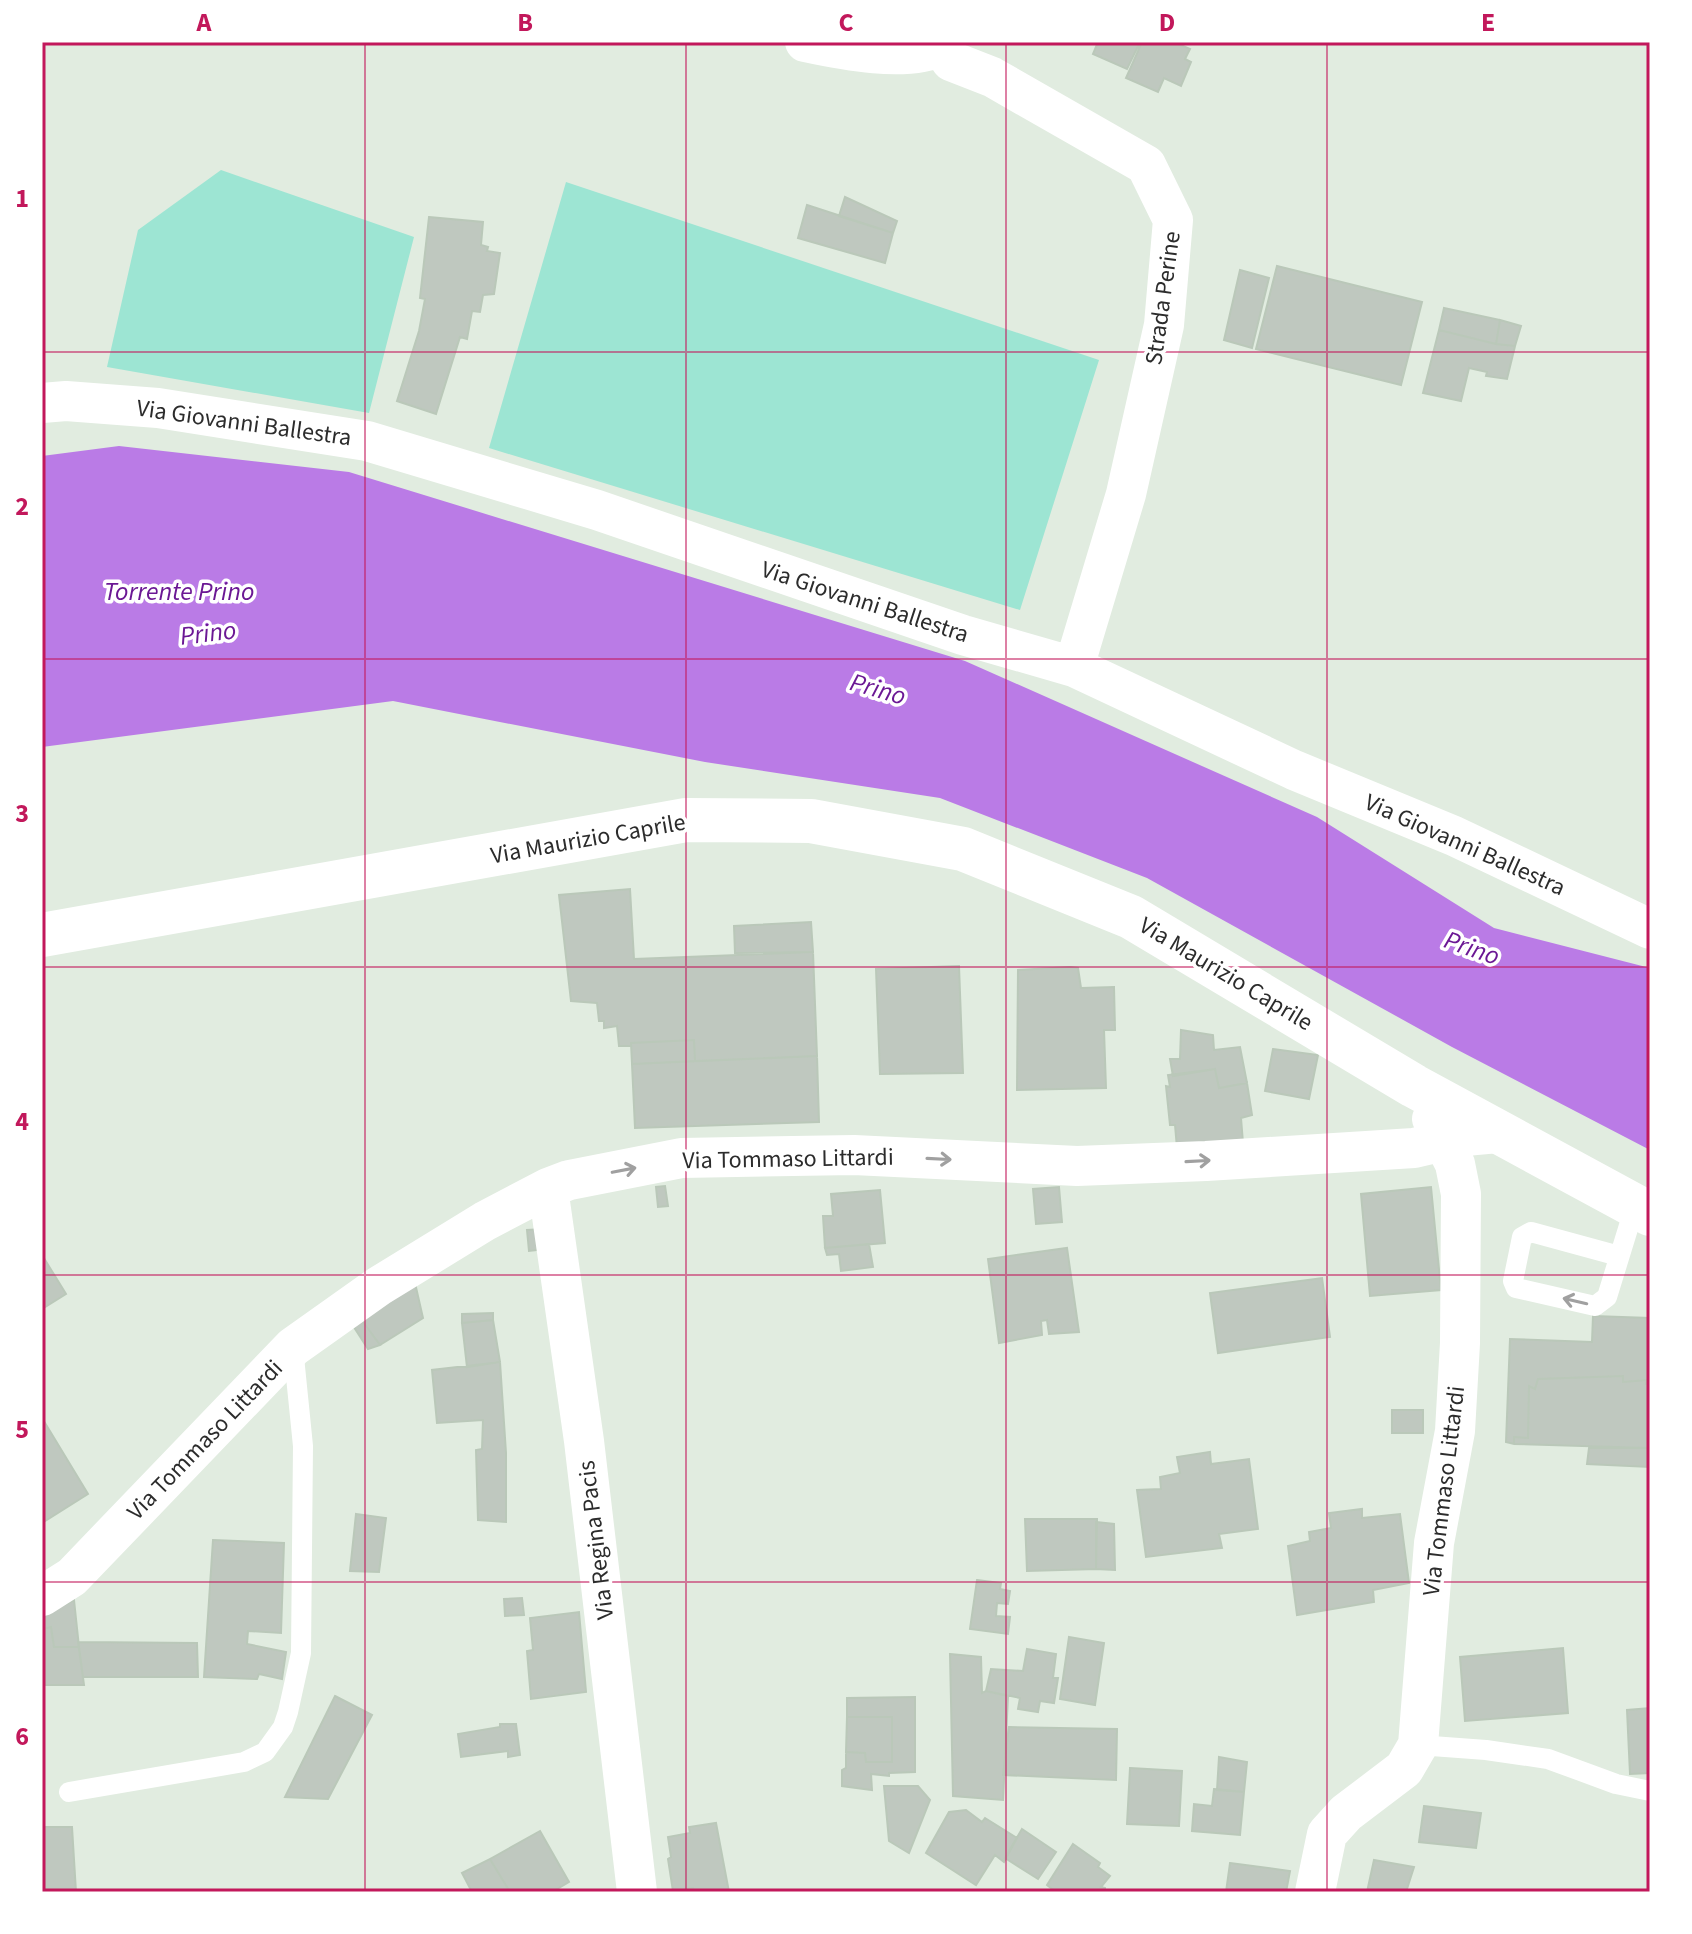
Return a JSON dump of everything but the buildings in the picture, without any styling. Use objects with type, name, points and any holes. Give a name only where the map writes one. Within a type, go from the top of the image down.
[{"type":"main road","name":"Via Maurizio Caprile","points":[[42,935],[686,820],[811,821],[963,849],[1131,917],[1498,1133]]},
{"type":"main road","points":[[1498,1133],[1642,1210]]},
{"type":"street","name":"Strada Perine","points":[[805,42],[855,53],[928,53],[942,44],[951,61],[992,77],[1146,165],[1173,220],[1164,325],[1130,479],[1074,667]]},
{"type":"street","name":"Via Giovanni Ballestra","points":[[42,403],[66,401],[158,408],[386,445],[597,510],[963,635],[1074,667],[1294,770],[1454,836],[1650,929]]},
{"type":"street","points":[[1414,1086],[1445,1143]]},
{"type":"street","name":"Via Tommaso Littardi","points":[[42,1596],[72,1577],[293,1347],[379,1286],[485,1221],[569,1180],[681,1158],[854,1155],[1077,1166],[1414,1148],[1465,1136],[1498,1133]]},
{"type":"street","name":"Via Tommaso Littardi","points":[[1418,1745],[1434,1543],[1455,1431],[1460,1343],[1461,1194],[1455,1164],[1445,1143]]},
{"type":"street","name":"Via Regina Pacis","points":[[548,1188],[586,1457],[637,1892]]},
{"type":"street","points":[[1315,1892],[1327,1834],[1346,1813],[1404,1769],[1418,1745]]},
{"type":"lane","points":[[1619,1256],[1531,1232],[1522,1237],[1513,1281],[1516,1288],[1595,1306],[1607,1297],[1619,1256],[1642,1210]]},
{"type":"lane","points":[[69,1792],[244,1762],[265,1752],[283,1727],[301,1653],[303,1446],[293,1347]]},
{"type":"lane","points":[[1418,1745],[1548,1759],[1616,1784],[1650,1791]]},
{"type":"shaded area","points":[[221,170],[414,237],[369,413],[107,367],[138,230]]},
{"type":"shaded area","points":[[566,182],[1099,360],[1020,610],[489,448]]},
{"type":"water","name":"Torrente Prino","points":[[119,446],[349,472],[965,661],[1317,817],[1494,928],[1650,968],[1650,1150],[1452,1047],[1147,878],[940,798],[705,762],[393,701],[42,747],[42,456]]},
{"type":"water label","name":"Prino","points":[[208,633]]},
{"type":"water label","name":"Prino","points":[[878,689]]},
{"type":"water label","name":"Prino","points":[[1472,948]]}]
